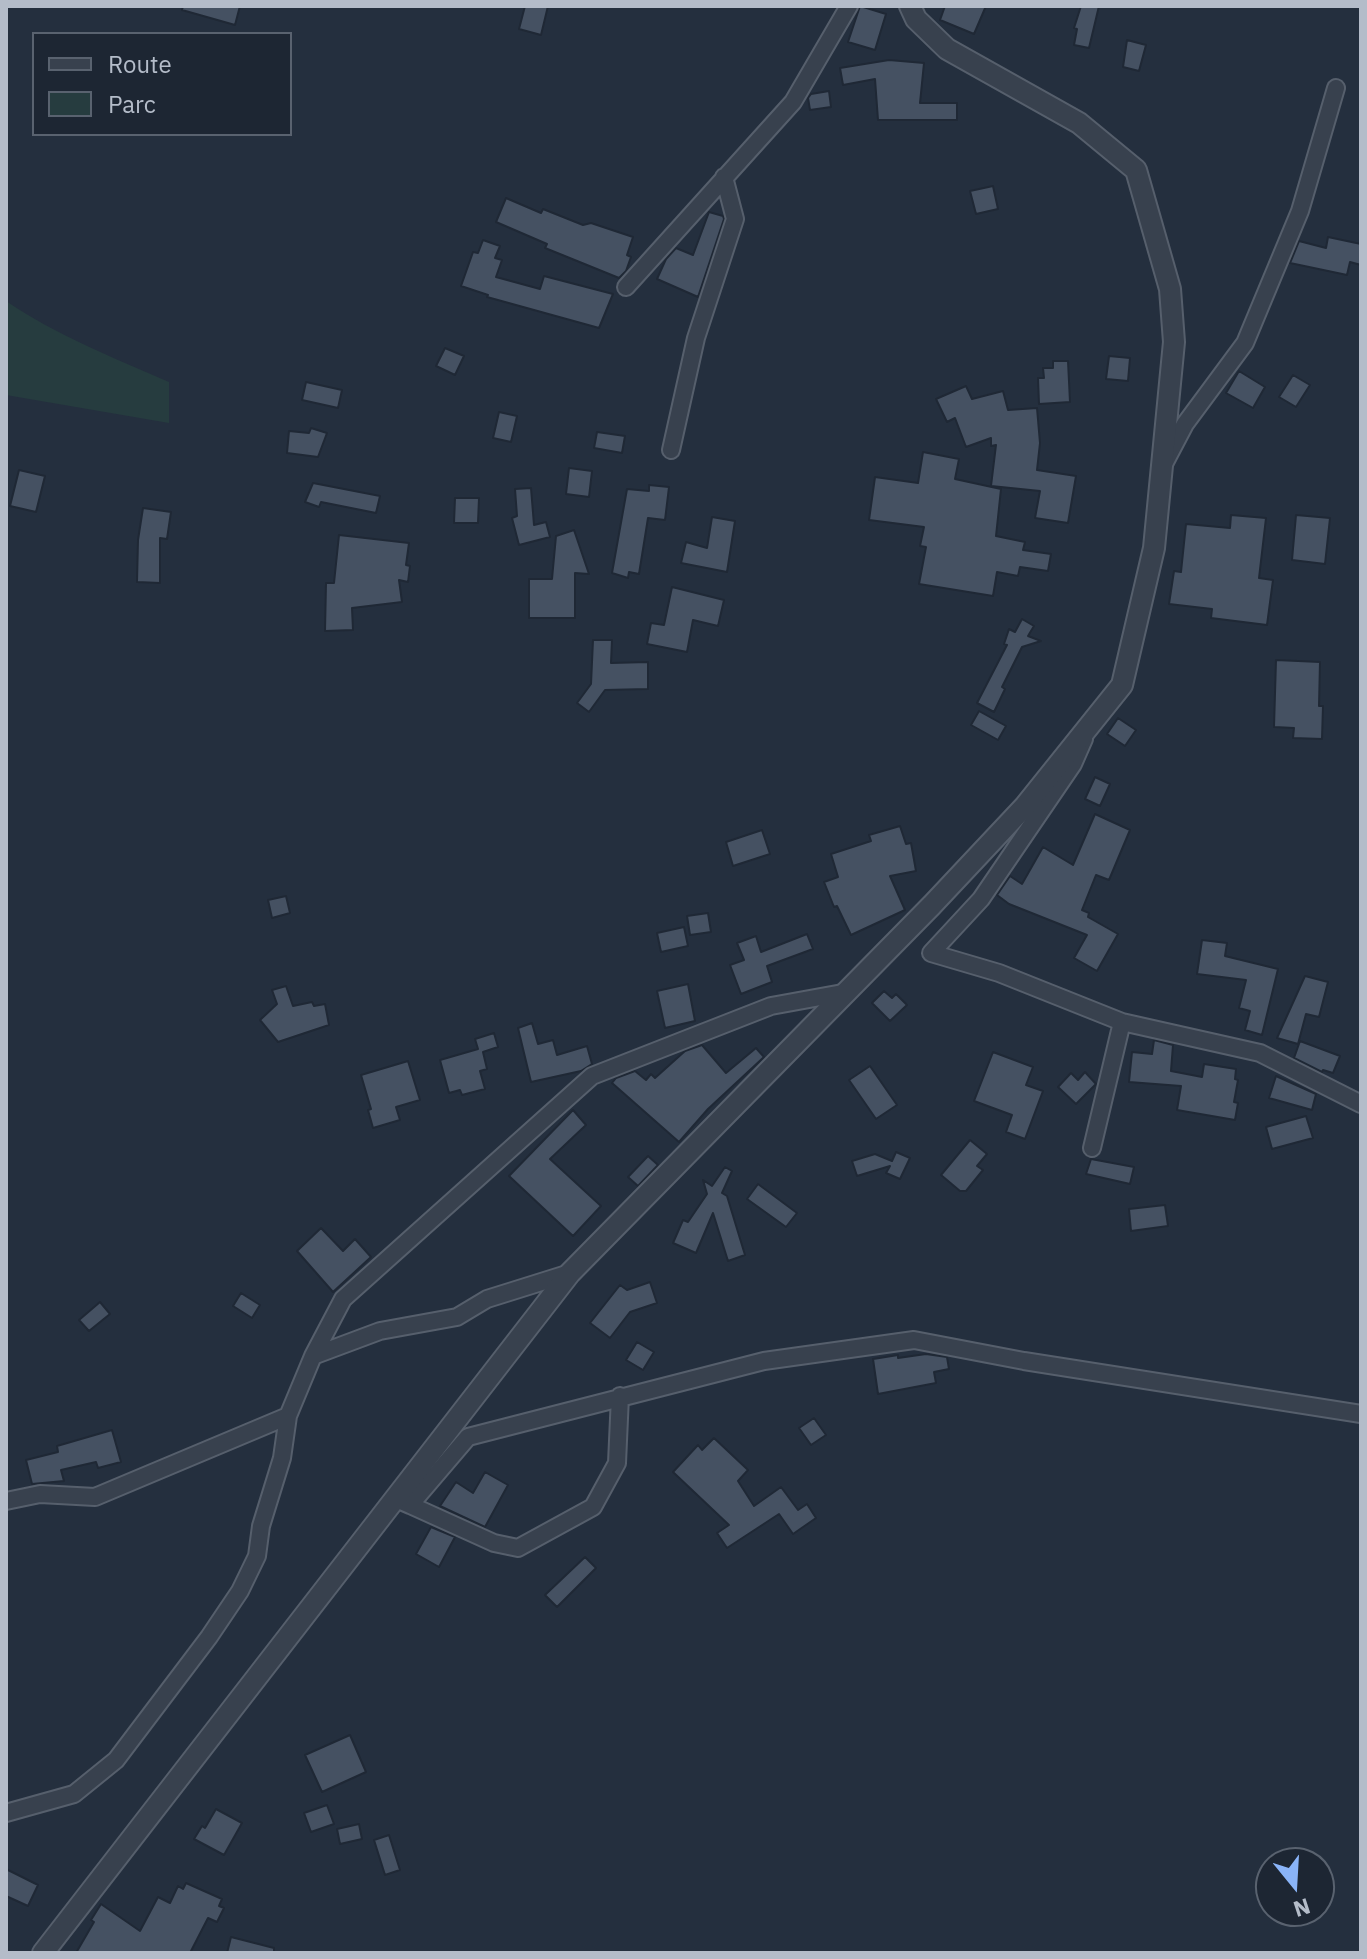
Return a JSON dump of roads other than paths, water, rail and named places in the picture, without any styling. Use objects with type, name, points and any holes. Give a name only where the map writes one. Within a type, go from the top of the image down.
[{"type":"street","points":[[626,287],[793,102],[849,6]]},
{"type":"street","points":[[43,1953],[402,1501],[570,1273],[848,992],[1025,806],[1122,685],[1154,548],[1174,342],[1170,289],[1136,170],[1079,123],[947,49],[916,19],[910,6]]},
{"type":"street","points":[[1162,468],[1185,424],[1245,343],[1300,211],[1336,88]]},
{"type":"street","points":[[671,450],[696,338],[735,219],[724,177]]},
{"type":"street","points":[[1091,723],[1073,764],[981,899],[931,953],[999,973],[1122,1022],[1260,1053],[1361,1104]]},
{"type":"street","points":[[6,1813],[74,1794],[116,1760],[240,1591],[257,1556],[261,1526],[282,1458],[288,1416],[313,1356],[343,1299],[592,1076],[771,1006],[848,992]]},
{"type":"street","points":[[1092,1148],[1122,1022]]},
{"type":"street","points":[[313,1356],[380,1331],[457,1317],[487,1299],[570,1273]]},
{"type":"street","points":[[402,1501],[468,1437],[764,1361],[914,1340],[1361,1414]]},
{"type":"street","points":[[402,1501],[494,1543],[518,1548],[593,1507],[617,1463],[620,1396]]},
{"type":"street","points":[[6,1501],[40,1494],[95,1497],[288,1416]]}]
